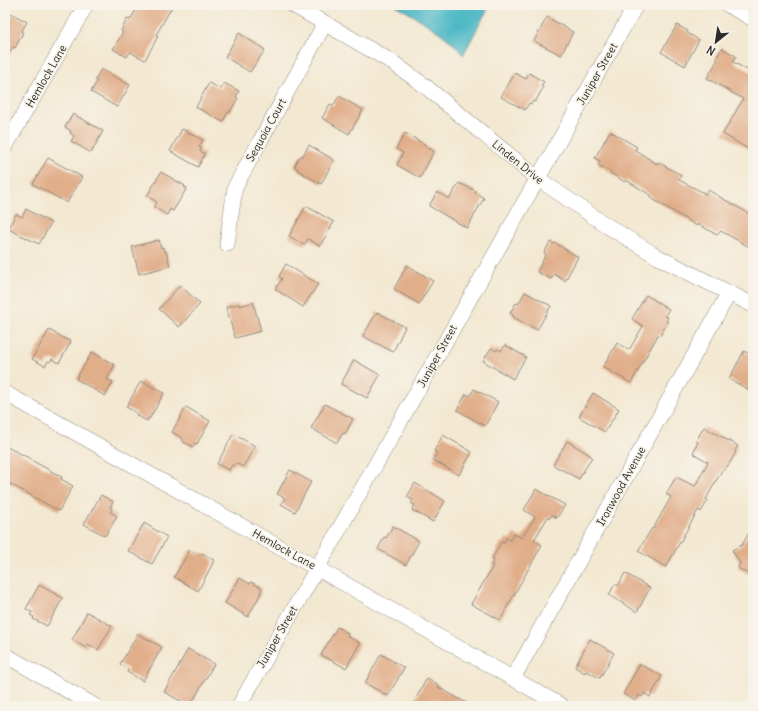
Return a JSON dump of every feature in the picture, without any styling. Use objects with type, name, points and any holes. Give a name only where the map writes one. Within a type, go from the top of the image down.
[{"type":"street","name":"Hemlock Lane","points":[[5,147],[86,5]]},
{"type":"street","name":"Linden Drive","points":[[293,5],[392,62],[425,86],[538,178],[606,225],[658,257],[753,305]]},
{"type":"street","name":"Juniper Street","points":[[239,706],[636,5]]},
{"type":"street","points":[[728,5],[753,19]]},
{"type":"street","name":"Sequoia Court","points":[[227,244],[234,187],[325,23]]},
{"type":"street","name":"Ironwood Avenue","points":[[513,678],[729,293]]},
{"type":"street","name":"Hemlock Lane","points":[[5,393],[562,706]]},
{"type":"street","points":[[5,655],[95,706]]},
{"type":"water","points":[[395,5],[490,5],[463,55],[458,48],[442,34]]},
{"type":"building","points":[[139,5],[173,5],[156,35],[158,36],[145,60],[130,52],[127,57],[113,49],[123,32],[121,31],[127,19],[130,20]]},
{"type":"building","points":[[5,10],[27,22],[21,32],[23,33],[15,48],[13,47],[5,62]]},
{"type":"building","points":[[547,17],[573,32],[561,55],[534,41]]},
{"type":"building","points":[[677,25],[688,31],[687,33],[699,40],[685,66],[661,52]]},
{"type":"building","points":[[239,33],[265,50],[250,72],[225,57]]},
{"type":"building","points":[[722,48],[736,56],[733,62],[753,73],[753,139],[748,149],[723,134],[743,99],[707,78],[718,59],[716,58]]},
{"type":"building","points":[[101,69],[130,85],[117,107],[91,92]]},
{"type":"building","points":[[515,73],[526,79],[529,73],[544,82],[541,86],[543,88],[535,102],[533,101],[531,104],[529,103],[525,110],[501,97]]},
{"type":"building","points":[[209,83],[221,89],[224,83],[239,91],[236,97],[238,98],[223,122],[196,107]]},
{"type":"building","points":[[339,96],[363,110],[349,134],[322,118],[330,104],[333,106]]},
{"type":"building","points":[[73,114],[103,131],[91,153],[71,141],[74,136],[70,133],[71,131],[65,127]]},
{"type":"building","points":[[182,129],[203,140],[199,147],[201,148],[200,151],[205,154],[198,167],[170,151]]},
{"type":"building","points":[[610,131],[637,147],[635,150],[657,164],[658,162],[681,175],[679,180],[706,194],[708,190],[753,216],[753,249],[721,231],[717,235],[698,224],[697,226],[651,198],[652,196],[626,180],[625,182],[598,165],[600,161],[595,158]]},
{"type":"building","points":[[405,133],[434,151],[420,178],[397,165],[403,153],[396,149]]},
{"type":"building","points":[[309,145],[334,160],[321,184],[294,167],[300,156],[302,157]]},
{"type":"building","points":[[48,158],[82,177],[67,203],[33,184]]},
{"type":"building","points":[[161,172],[187,188],[173,211],[170,209],[167,215],[154,207],[157,202],[147,196]]},
{"type":"building","points":[[459,183],[476,191],[475,193],[484,198],[467,228],[429,206],[437,192],[449,199]]},
{"type":"building","points":[[306,206],[334,222],[320,246],[308,239],[304,245],[289,236]]},
{"type":"building","points":[[26,209],[51,223],[39,244],[8,229],[16,214],[22,217]]},
{"type":"building","points":[[159,240],[161,248],[163,247],[164,251],[166,251],[170,266],[139,274],[132,247]]},
{"type":"building","points":[[550,242],[555,243],[578,257],[565,281],[554,274],[551,279],[537,272]]},
{"type":"building","points":[[286,264],[318,284],[303,307],[275,289],[282,279],[279,276]]},
{"type":"building","points":[[407,265],[433,281],[419,304],[394,289]]},
{"type":"building","points":[[180,285],[200,304],[179,327],[159,309]]},
{"type":"building","points":[[525,292],[551,306],[537,330],[513,317],[514,316],[510,313],[516,303],[518,304]]},
{"type":"building","points":[[646,295],[669,309],[665,316],[668,317],[666,321],[668,322],[660,336],[658,335],[631,383],[603,367],[617,343],[629,350],[643,326],[632,319]]},
{"type":"building","points":[[253,302],[261,331],[235,338],[226,307],[239,304],[240,306]]},
{"type":"building","points":[[377,312],[405,327],[393,352],[363,336]]},
{"type":"building","points":[[49,330],[71,342],[59,363],[52,359],[50,362],[48,361],[45,366],[32,359]]},
{"type":"building","points":[[505,345],[526,357],[513,379],[483,361],[491,348],[496,351],[497,349],[501,351]]},
{"type":"building","points":[[744,351],[753,356],[753,392],[729,379]]},
{"type":"building","points":[[92,352],[115,365],[107,379],[113,382],[105,396],[76,379]]},
{"type":"building","points":[[354,360],[380,375],[367,398],[341,384]]},
{"type":"building","points":[[141,381],[164,393],[147,421],[126,407]]},
{"type":"building","points":[[474,389],[498,402],[485,426],[457,410],[466,394],[470,396]]},
{"type":"building","points":[[593,393],[619,409],[605,432],[579,417]]},
{"type":"building","points":[[325,404],[353,419],[345,434],[343,433],[337,443],[311,428]]},
{"type":"building","points":[[186,407],[210,421],[197,444],[195,443],[193,447],[182,441],[183,439],[172,432]]},
{"type":"building","points":[[704,427],[738,446],[728,466],[723,471],[722,470],[706,499],[708,500],[701,512],[699,510],[697,512],[666,567],[638,551],[652,528],[653,529],[671,497],[666,494],[676,477],[695,486],[708,462],[693,453],[698,442],[696,441]]},
{"type":"building","points":[[233,434],[255,446],[243,467],[236,463],[234,466],[232,465],[229,470],[217,464]]},
{"type":"building","points":[[443,435],[472,452],[459,475],[433,460],[437,453],[434,451]]},
{"type":"building","points":[[567,441],[592,457],[579,479],[553,465]]},
{"type":"building","points":[[5,446],[62,477],[61,479],[73,486],[59,511],[5,481]]},
{"type":"building","points":[[290,470],[311,482],[295,512],[281,504],[285,498],[277,494]]},
{"type":"building","points":[[415,483],[445,501],[433,522],[412,510],[415,505],[411,503],[413,500],[407,497]]},
{"type":"building","points":[[536,489],[565,505],[557,518],[552,515],[550,518],[548,517],[534,540],[542,545],[500,620],[471,604],[493,566],[491,565],[494,560],[492,559],[501,542],[504,543],[506,538],[510,540],[514,534],[522,538],[535,517],[524,510]]},
{"type":"building","points":[[101,495],[113,502],[110,507],[112,509],[110,512],[117,516],[105,536],[84,524]]},
{"type":"building","points":[[144,523],[167,537],[152,564],[128,551]]},
{"type":"building","points":[[393,526],[419,541],[406,565],[378,549],[384,537],[386,538]]},
{"type":"building","points":[[753,526],[753,577],[738,568],[740,563],[732,550],[742,545]]},
{"type":"building","points":[[190,550],[200,555],[202,553],[214,560],[198,591],[174,577]]},
{"type":"building","points":[[625,573],[650,588],[637,612],[609,595],[615,584],[618,586]]},
{"type":"building","points":[[240,578],[250,584],[251,582],[262,588],[261,593],[248,617],[225,603]]},
{"type":"building","points":[[39,585],[63,598],[47,626],[33,619],[34,617],[30,615],[32,612],[26,609]]},
{"type":"building","points":[[87,612],[112,626],[98,650],[88,644],[86,648],[72,640]]},
{"type":"building","points":[[337,627],[348,633],[347,636],[360,643],[346,668],[321,655]]},
{"type":"building","points":[[138,634],[162,647],[143,681],[127,672],[128,669],[120,664]]},
{"type":"building","points":[[590,639],[614,653],[600,678],[586,671],[585,673],[575,667]]},
{"type":"building","points":[[188,649],[214,664],[190,706],[164,692]]},
{"type":"building","points":[[381,654],[404,668],[388,696],[365,683]]},
{"type":"building","points":[[640,664],[662,676],[650,697],[644,693],[642,697],[639,695],[636,701],[623,694]]},
{"type":"building","points":[[427,678],[439,685],[438,687],[472,706],[412,706]]}]
